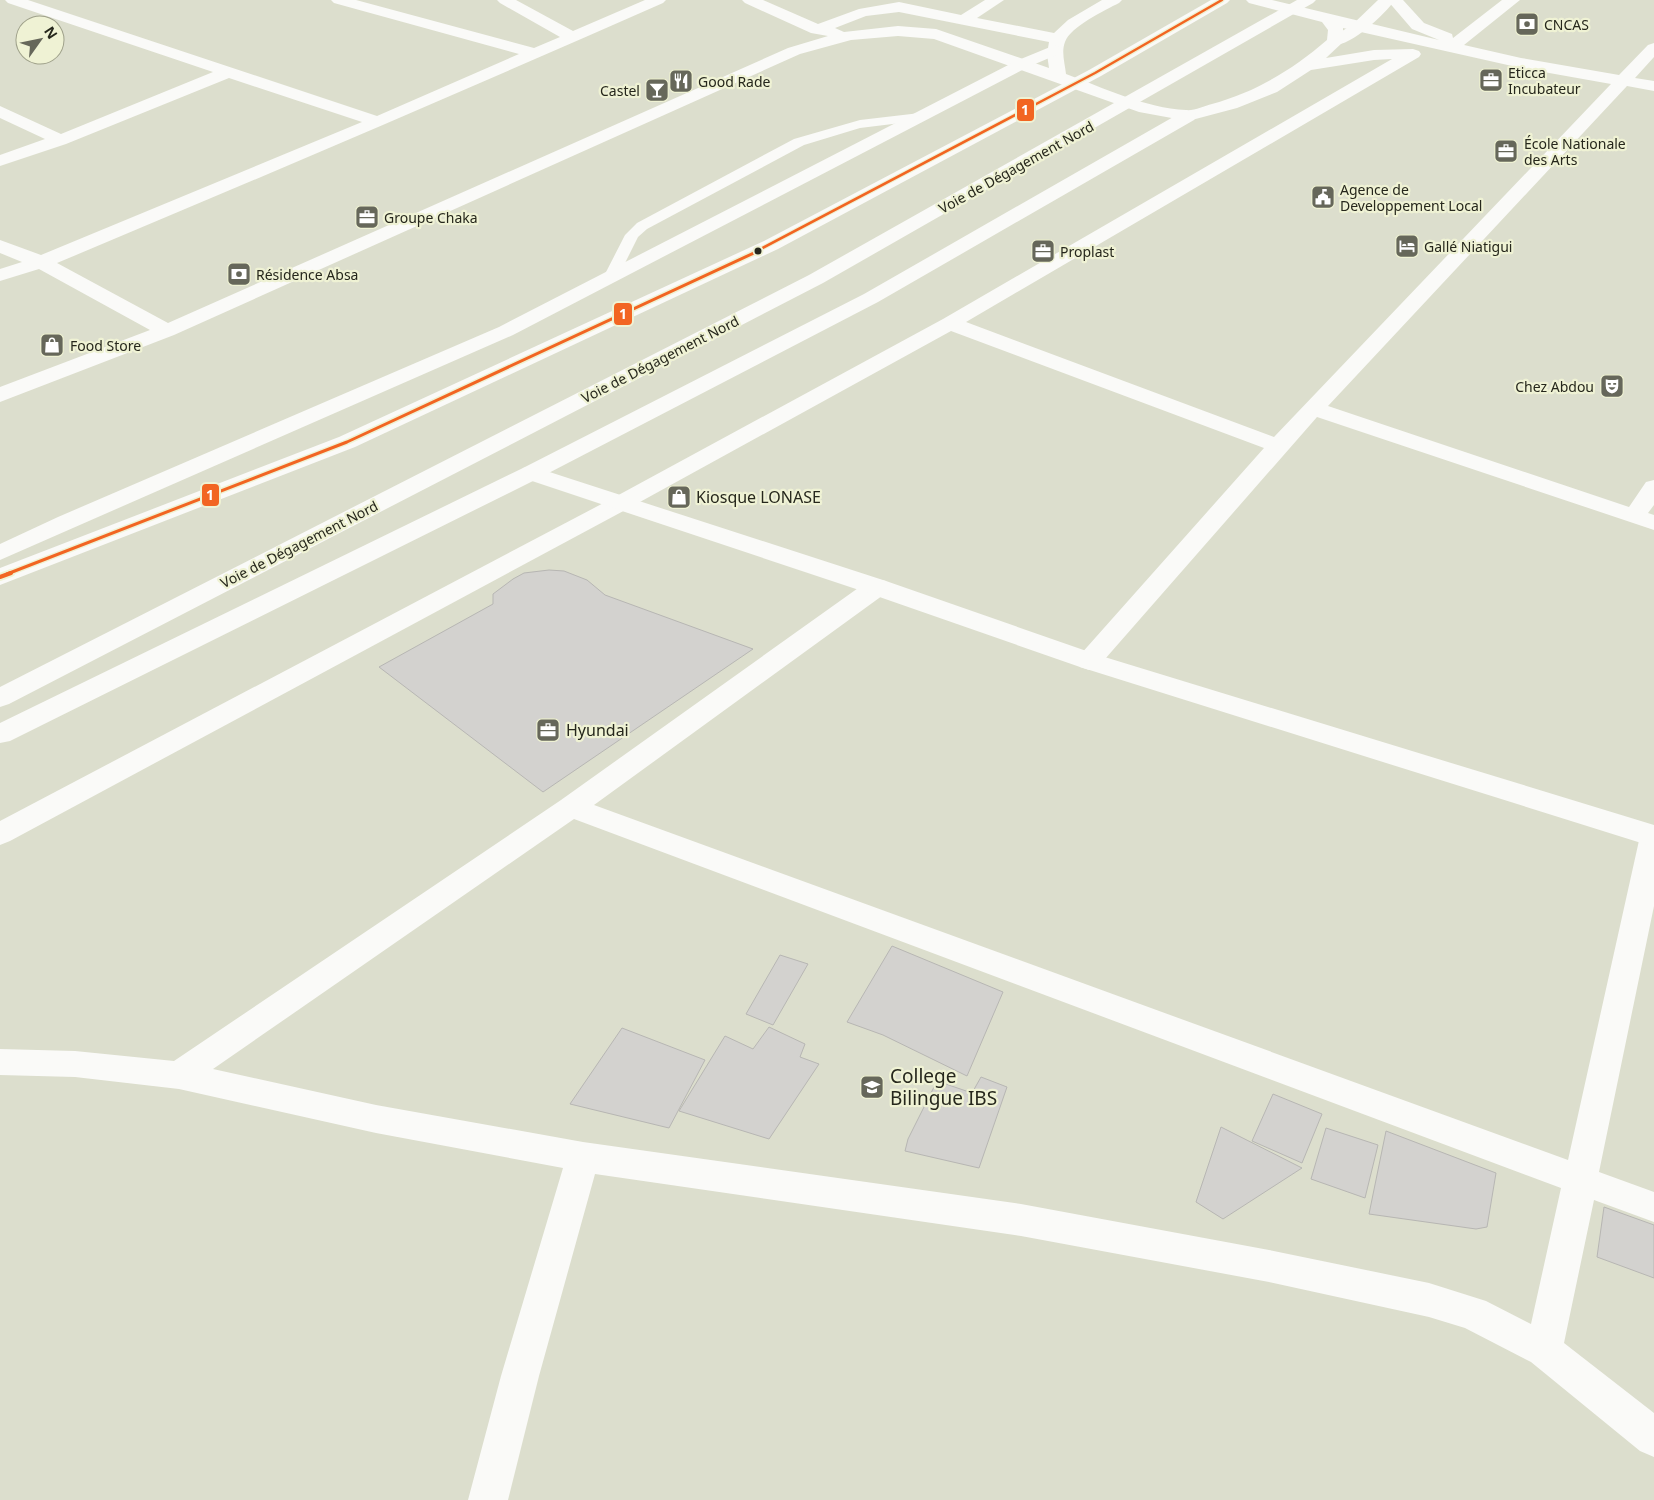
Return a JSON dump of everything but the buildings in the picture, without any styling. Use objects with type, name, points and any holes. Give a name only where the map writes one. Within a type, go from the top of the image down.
[{"type":"main road","points":[[13,0],[378,122]]},
{"type":"main road","points":[[339,0],[536,54]]},
{"type":"main road","points":[[505,0],[574,38]]},
{"type":"main road","points":[[0,276],[41,262],[378,122],[658,0]]},
{"type":"main road","points":[[750,0],[818,30],[850,35]]},
{"type":"main road","points":[[962,20],[996,0]]},
{"type":"main road","points":[[0,553],[66,522],[506,331],[1022,64],[1056,44],[1072,25],[1113,0]]},
{"type":"main road","points":[[0,577],[347,442],[771,245],[1095,73],[1222,0]]},
{"type":"main road","points":[[1254,0],[1358,28],[1520,63],[1654,86]]},
{"type":"main road","name":"Voie de Dégagement Nord","points":[[0,698],[816,279],[1308,0]]},
{"type":"main road","points":[[0,734],[531,473],[871,298],[1188,116],[1231,104],[1271,88],[1307,66],[1335,42],[1358,28],[1388,0]]},
{"type":"main road","points":[[1395,0],[1418,26],[1520,63]]},
{"type":"main road","points":[[1458,42],[1512,0]]},
{"type":"main road","points":[[794,51],[808,36],[844,18],[894,4],[944,1]]},
{"type":"main road","points":[[894,4],[1056,44]]},
{"type":"main road","points":[[1327,19],[1336,29],[1335,42]]},
{"type":"main road","points":[[0,395],[167,331],[794,51],[850,35],[898,31],[936,34],[1145,108],[1188,116]]},
{"type":"main road","points":[[1056,44],[1058,77]]},
{"type":"main road","points":[[1089,661],[1278,446],[1654,48]]},
{"type":"main road","points":[[1307,66],[1374,55],[1413,54],[1520,63]]},
{"type":"main road","points":[[0,834],[622,503],[950,323],[1413,54]]},
{"type":"main road","points":[[0,161],[60,140],[229,72]]},
{"type":"main road","points":[[0,111],[60,140]]},
{"type":"main road","points":[[0,246],[41,262],[167,331]]},
{"type":"main road","points":[[950,323],[1278,446]]},
{"type":"main road","points":[[1314,408],[1644,520],[1654,487]]},
{"type":"main road","points":[[531,473],[877,587],[1089,661],[1654,836],[1544,1350]]},
{"type":"main road","points":[[179,1075],[571,807],[877,587]]},
{"type":"main road","points":[[571,807],[1654,1207]]},
{"type":"main road","points":[[0,1062],[75,1064],[179,1075],[376,1120],[583,1157],[1021,1220],[1269,1266],[1429,1300],[1473,1313],[1544,1350],[1654,1438]]},
{"type":"main road","points":[[488,1500],[520,1376],[583,1157]]},
{"type":"lane","points":[[612,276],[632,235],[642,226],[799,142],[860,124],[920,117]]},
{"type":"transit line","name":"1","points":[[0,577],[347,442],[771,245],[1095,73],[1222,0]]},
{"type":"place","name":"CNCAS","points":[[1527,24]]},
{"type":"place","name":"Eticca Incubateur","points":[[1491,80]]},
{"type":"place","name":"Good Rade","points":[[681,81]]},
{"type":"place","name":"Castel","points":[[657,90]]},
{"type":"place","name":"École Nationale des Arts","points":[[1506,151]]},
{"type":"place","name":"Agence de Developpement Local","points":[[1323,197]]},
{"type":"place","name":"Groupe Chaka","points":[[367,217]]},
{"type":"place","name":"Gallé Niatigui","points":[[1407,246]]},
{"type":"place","name":"Proplast","points":[[1043,251]]},
{"type":"place","name":"Résidence Absa","points":[[239,274]]},
{"type":"place","name":"Food Store","points":[[52,345]]},
{"type":"place","name":"Chez Abdou","points":[[1612,386]]},
{"type":"place","name":"Kiosque LONASE","points":[[679,497]]},
{"type":"place","name":"Hyundai","points":[[548,730]]},
{"type":"place","name":"College Bilingue IBS","points":[[872,1087]]}]
